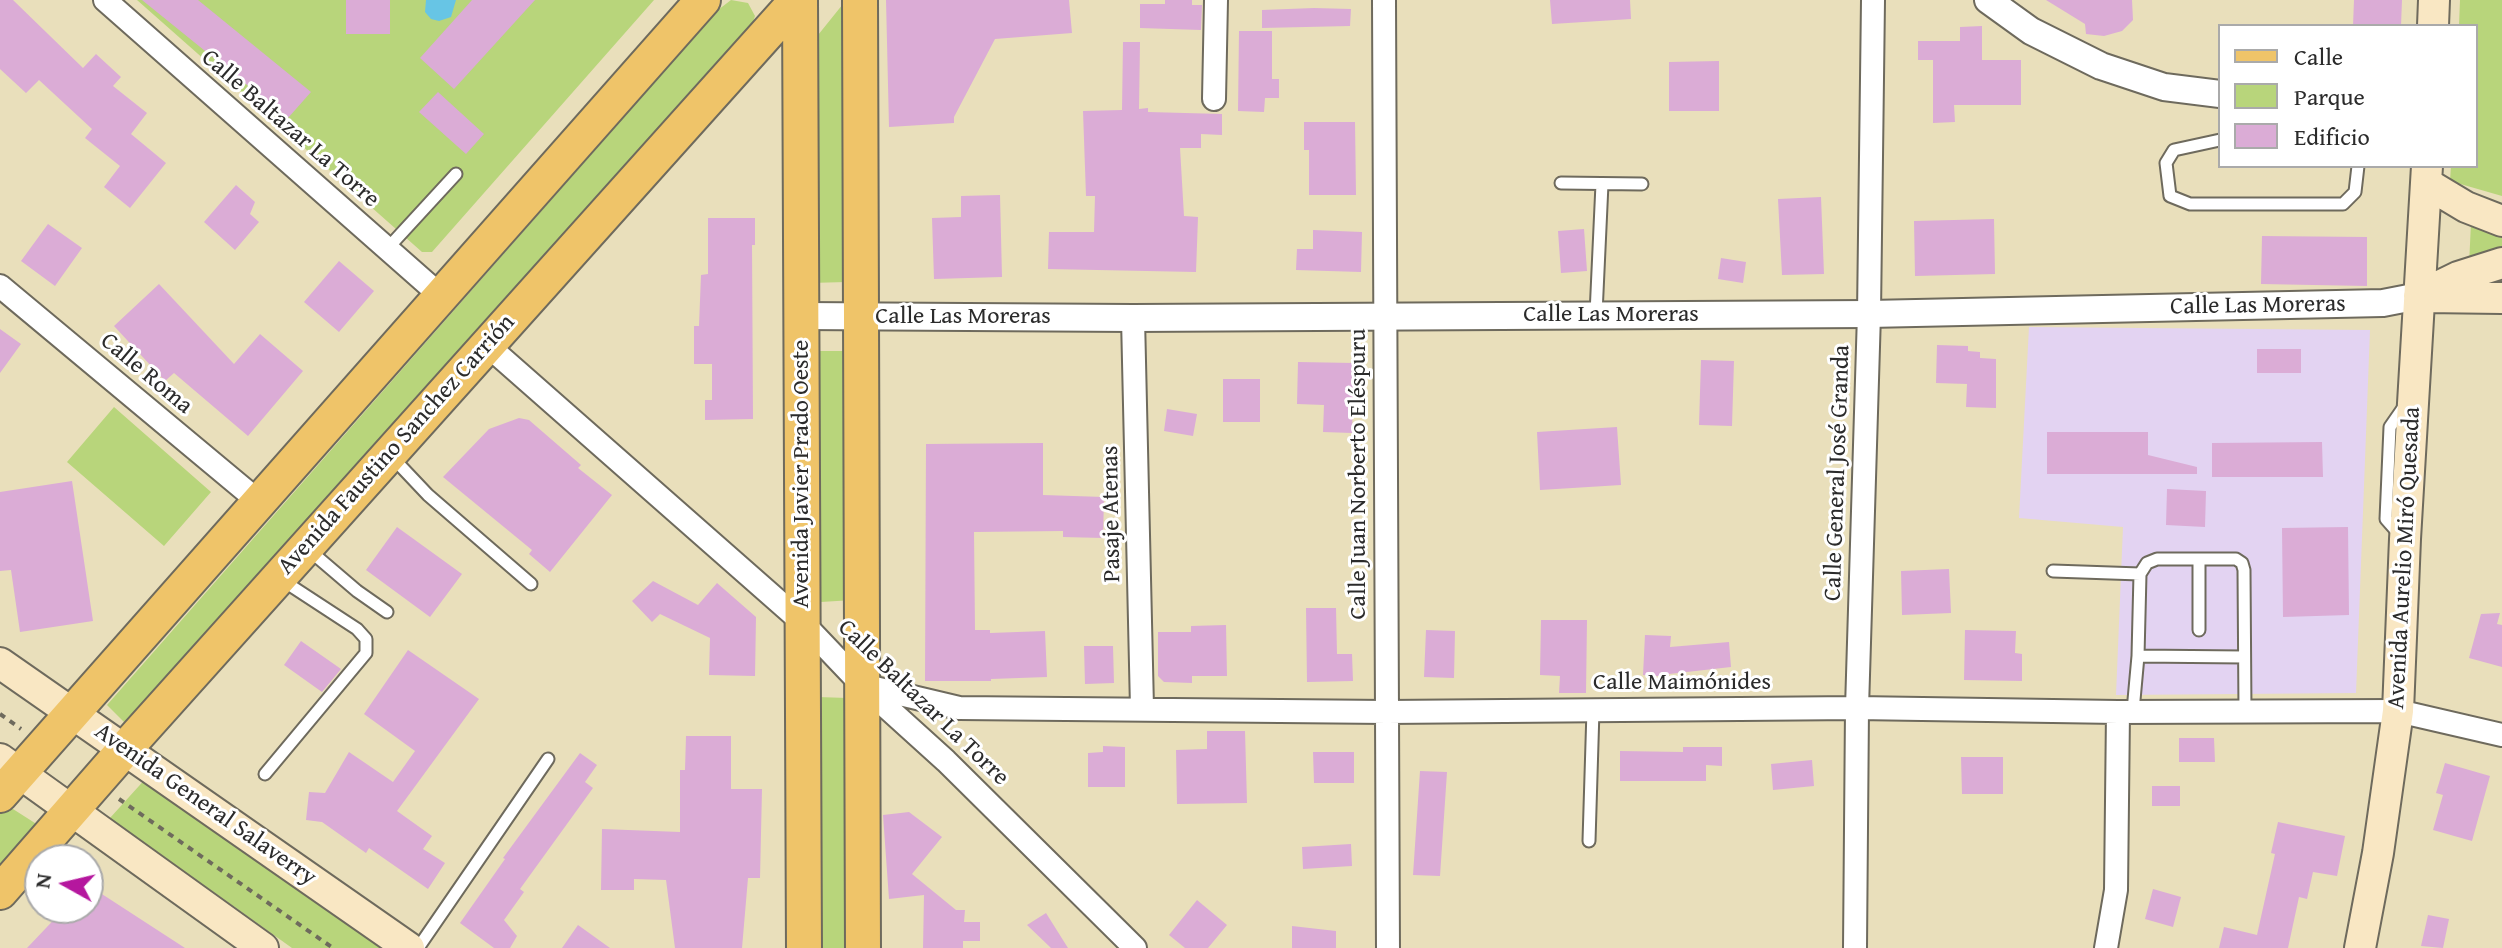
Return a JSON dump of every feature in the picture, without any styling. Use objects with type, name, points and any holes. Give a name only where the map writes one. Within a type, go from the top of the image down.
[{"type":"main road","points":[[263,948],[71,809],[7,775],[71,712],[703,0]]},
{"type":"main road","points":[[757,0],[765,24],[760,41]]},
{"type":"main road","name":"Avenida Faustino Sanchez Carrión","points":[[0,892],[278,577],[798,0]]},
{"type":"main road","name":"Avenida Javier Prado Oeste","points":[[798,0],[804,948]]},
{"type":"main road","points":[[860,0],[863,948]]},
{"type":"main road","points":[[2433,24],[2434,0]]},
{"type":"main road","points":[[2426,175],[2466,207],[2502,221]]},
{"type":"main road","name":"Avenida Aurelio Miró Quesada","points":[[2360,948],[2378,853],[2398,711],[2426,175]]},
{"type":"main road","points":[[2419,296],[2458,277],[2502,263]]},
{"type":"main road","points":[[2419,296],[2502,298]]},
{"type":"main road","name":"Avenida General Salaverry","points":[[0,663],[409,948]]},
{"type":"street","name":"Calle Baltazar La Torre","points":[[105,0],[441,296]]},
{"type":"street","points":[[1214,99],[1216,0]]},
{"type":"street","name":"Calle Juan Norberto Eléspuru","points":[[1384,0],[1388,948]]},
{"type":"street","name":"Calle General José Granda","points":[[1855,948],[1857,708],[1869,314],[1873,0]]},
{"type":"street","points":[[1988,0],[2031,31],[2101,66],[2164,87],[2218,94]]},
{"type":"street","name":"Calle Roma","points":[[0,286],[258,501]]},
{"type":"street","name":"Calle Las Moreras","points":[[801,316],[1133,318],[1869,314],[2383,303],[2419,296]]},
{"type":"street","name":"Pasaje Atenas","points":[[1133,318],[1142,708]]},
{"type":"street","name":"Calle Baltazar La Torre","points":[[487,345],[803,623],[862,685],[946,761],[1135,948]]},
{"type":"street","name":"Calle Maimónides","points":[[862,685],[959,708],[1387,712],[1857,708],[2126,712],[2398,711],[2502,735]]},
{"type":"street","points":[[2106,948],[2116,890],[2126,712]]},
{"type":"lane","points":[[2218,140],[2174,150],[2166,163],[2170,196],[2190,204],[2343,204],[2355,192],[2358,168]]},
{"type":"lane","points":[[387,249],[456,174]]},
{"type":"lane","points":[[1561,183],[1642,184]]},
{"type":"lane","points":[[1596,315],[1602,184]]},
{"type":"lane","points":[[389,454],[428,495],[531,584]]},
{"type":"lane","points":[[306,547],[387,612]]},
{"type":"lane","points":[[2126,712],[2138,656],[2140,574],[2147,563],[2157,559],[2236,559],[2242,563],[2244,570],[2245,712]]},
{"type":"lane","points":[[2199,559],[2199,630]]},
{"type":"lane","points":[[2053,571],[2140,574]]},
{"type":"lane","points":[[265,774],[366,653],[366,639],[357,629],[278,577]]},
{"type":"lane","points":[[2138,656],[2244,657]]},
{"type":"lane","points":[[1589,841],[1593,710]]},
{"type":"lane","points":[[418,948],[548,759]]},
{"type":"path","points":[[0,714],[20,728]]},
{"type":"path","points":[[112,794],[333,948]]},
{"type":"shaded area","points":[[2029,327],[2370,330],[2356,693],[2116,695],[2123,527],[2019,518]]},
{"type":"green space","points":[[137,0],[654,0],[432,252],[422,252]]},
{"type":"green space","points":[[731,0],[748,3],[755,16],[750,31],[128,726],[107,705],[718,10]]},
{"type":"green space","points":[[2460,0],[2502,0],[2502,196],[2450,181],[2451,168],[2478,168],[2478,24],[2459,24]]},
{"type":"green space","points":[[843,4],[847,282],[809,283],[814,40]]},
{"type":"green space","points":[[2471,223],[2502,235],[2502,257],[2469,265]]},
{"type":"green space","points":[[814,351],[846,351],[853,600],[821,602]]},
{"type":"green space","points":[[114,407],[211,492],[164,546],[67,462]]},
{"type":"green space","points":[[817,697],[848,698],[849,948],[818,948]]},
{"type":"green space","points":[[148,776],[391,948],[292,948],[110,818]]},
{"type":"green space","points":[[2,802],[38,825],[0,867],[0,804]]},
{"type":"water","points":[[426,0],[456,0],[451,17],[439,21],[431,19],[425,12]]},
{"type":"building","points":[[0,0],[13,0],[83,68],[96,54],[121,77],[113,86],[147,113],[131,134],[166,163],[130,208],[104,187],[120,166],[85,138],[92,129],[39,80],[26,93],[0,69]]},
{"type":"building","points":[[142,0],[198,0],[311,92],[288,118]]},
{"type":"building","points":[[346,0],[390,0],[390,34],[346,34]]},
{"type":"building","points":[[472,0],[535,0],[454,89],[420,58]]},
{"type":"building","points":[[886,0],[1069,0],[1072,33],[995,39],[954,117],[954,123],[889,127]]},
{"type":"building","points":[[1165,0],[1192,0],[1192,5],[1202,5],[1201,30],[1140,28],[1140,4],[1165,4]]},
{"type":"building","points":[[1550,0],[1630,0],[1631,19],[1552,24]]},
{"type":"building","points":[[2046,0],[2132,0],[2133,20],[2122,31],[2104,36],[2086,34],[2085,24]]},
{"type":"building","points":[[2354,0],[2402,0],[2401,24],[2353,24]]},
{"type":"building","points":[[1351,9],[1350,26],[1262,28],[1262,10]]},
{"type":"building","points":[[1982,26],[1982,60],[2021,60],[2021,105],[1954,105],[1955,122],[1933,123],[1933,60],[1918,60],[1918,41],[1960,41],[1960,27]]},
{"type":"building","points":[[1239,31],[1272,31],[1272,79],[1279,79],[1279,98],[1265,98],[1264,112],[1238,111]]},
{"type":"building","points":[[1123,42],[1140,42],[1139,109],[1148,108],[1148,112],[1222,114],[1222,135],[1201,134],[1201,148],[1180,148],[1184,216],[1198,217],[1196,272],[1048,269],[1049,232],[1094,232],[1095,196],[1086,196],[1083,111],[1122,110]]},
{"type":"building","points":[[1719,61],[1719,111],[1669,111],[1669,62]]},
{"type":"building","points":[[438,92],[484,134],[466,154],[419,112]]},
{"type":"building","points":[[1304,122],[1355,122],[1356,195],[1309,195],[1309,150],[1304,150]]},
{"type":"building","points":[[236,185],[255,202],[250,214],[259,222],[235,250],[204,222]]},
{"type":"building","points":[[1000,195],[1002,277],[934,279],[932,218],[961,217],[961,196]]},
{"type":"building","points":[[1821,197],[1824,274],[1782,275],[1778,199]]},
{"type":"building","points":[[708,218],[755,218],[755,245],[752,245],[753,419],[705,420],[705,400],[712,400],[712,364],[694,364],[694,326],[699,326],[701,275],[708,274]]},
{"type":"building","points":[[1994,219],[1995,274],[1915,276],[1914,221]]},
{"type":"building","points":[[48,224],[82,248],[55,286],[21,261]]},
{"type":"building","points":[[1584,229],[1587,271],[1561,273],[1558,231]]},
{"type":"building","points":[[1313,230],[1362,232],[1361,272],[1296,270],[1297,249],[1313,249]]},
{"type":"building","points":[[2262,236],[2367,237],[2367,286],[2261,284]]},
{"type":"building","points":[[1721,258],[1746,262],[1743,283],[1718,279]]},
{"type":"building","points":[[339,261],[374,291],[339,332],[304,302]]},
{"type":"building","points":[[159,284],[234,364],[260,334],[303,371],[248,436],[174,373],[165,381],[114,326]]},
{"type":"building","points":[[0,329],[21,344],[0,373]]},
{"type":"building","points":[[1937,345],[1968,346],[1968,351],[1980,352],[1980,358],[1996,359],[1996,408],[1966,407],[1967,384],[1936,383]]},
{"type":"building","points":[[2257,349],[2301,349],[2301,373],[2257,373]]},
{"type":"building","points":[[1701,360],[1734,361],[1732,426],[1699,425]]},
{"type":"building","points":[[1298,362],[1354,363],[1352,433],[1323,432],[1324,405],[1297,404]]},
{"type":"building","points":[[1223,379],[1260,379],[1260,422],[1223,422]]},
{"type":"building","points":[[1167,409],[1197,414],[1193,436],[1164,431]]},
{"type":"building","points":[[519,418],[529,420],[581,465],[578,468],[612,495],[550,572],[529,554],[532,550],[443,477],[489,429]]},
{"type":"building","points":[[1617,427],[1621,485],[1540,490],[1537,432]]},
{"type":"building","points":[[2047,432],[2148,432],[2148,455],[2197,467],[2197,474],[2047,474]]},
{"type":"building","points":[[2322,442],[2323,477],[2212,477],[2212,443]]},
{"type":"building","points":[[1043,443],[1043,495],[1104,497],[1103,538],[1063,537],[1063,531],[974,532],[975,630],[990,630],[990,633],[1045,631],[1047,677],[925,681],[926,444]]},
{"type":"building","points":[[72,481],[93,621],[20,632],[11,570],[0,571],[0,492]]},
{"type":"building","points":[[2167,489],[2206,491],[2205,527],[2166,525]]},
{"type":"building","points":[[397,527],[462,574],[430,617],[366,570]]},
{"type":"building","points":[[2348,527],[2349,615],[2283,617],[2282,528]]},
{"type":"building","points":[[1949,569],[1951,613],[1902,615],[1901,571]]},
{"type":"building","points":[[653,581],[698,605],[717,583],[756,617],[755,676],[709,675],[710,638],[660,614],[652,622],[632,601]]},
{"type":"building","points":[[1306,608],[1336,608],[1337,654],[1352,654],[1353,681],[1307,682]]},
{"type":"building","points":[[2500,613],[2497,624],[2502,625],[2502,667],[2469,658],[2481,614]]},
{"type":"building","points":[[1541,620],[1587,620],[1586,693],[1559,693],[1560,676],[1540,675]]},
{"type":"building","points":[[1226,625],[1227,676],[1192,676],[1192,683],[1164,682],[1158,676],[1158,632],[1191,632],[1191,626]]},
{"type":"building","points":[[1426,630],[1455,631],[1454,678],[1424,677]]},
{"type":"building","points":[[1965,630],[2016,631],[2015,653],[2022,654],[2022,681],[1964,680]]},
{"type":"building","points":[[1645,635],[1671,636],[1670,647],[1729,642],[1731,667],[1669,674],[1669,677],[1643,675]]},
{"type":"building","points":[[301,641],[341,669],[322,692],[284,665]]},
{"type":"building","points":[[1084,646],[1113,646],[1114,683],[1085,684]]},
{"type":"building","points":[[408,650],[479,699],[397,811],[432,836],[423,849],[445,863],[428,889],[369,848],[366,853],[322,822],[306,820],[309,792],[325,793],[349,752],[393,782],[415,751],[364,714]]},
{"type":"building","points":[[1207,731],[1245,731],[1247,803],[1177,804],[1176,750],[1207,749]]},
{"type":"building","points":[[686,736],[731,736],[731,789],[762,789],[760,878],[748,878],[742,948],[675,948],[666,880],[634,879],[634,890],[601,890],[602,829],[680,832],[680,770],[685,770]]},
{"type":"building","points":[[2179,738],[2214,738],[2215,762],[2179,762]]},
{"type":"building","points":[[1103,746],[1125,747],[1125,787],[1088,787],[1088,753],[1103,752]]},
{"type":"building","points":[[1683,747],[1722,747],[1722,766],[1706,765],[1706,781],[1620,781],[1620,751],[1683,752]]},
{"type":"building","points":[[1313,752],[1354,752],[1354,783],[1314,783]]},
{"type":"building","points":[[580,753],[597,765],[585,782],[593,788],[520,889],[524,892],[504,920],[517,936],[510,948],[494,948],[460,923]]},
{"type":"building","points":[[1961,757],[2003,757],[2003,794],[1962,794]]},
{"type":"building","points":[[1812,760],[1814,786],[1773,790],[1771,764]]},
{"type":"building","points":[[2445,763],[2490,776],[2472,841],[2433,830],[2443,795],[2436,793]]},
{"type":"building","points":[[1420,771],[1447,772],[1440,876],[1413,875]]},
{"type":"building","points":[[2152,786],[2180,786],[2180,806],[2152,806]]},
{"type":"building","points":[[909,812],[942,837],[912,874],[956,910],[965,910],[964,922],[980,922],[980,941],[963,941],[963,948],[923,948],[924,895],[889,899],[883,815]]},
{"type":"building","points":[[2278,822],[2345,836],[2337,876],[2313,872],[2307,899],[2299,897],[2288,948],[2219,948],[2224,927],[2257,935],[2275,854],[2271,853]]},
{"type":"building","points":[[1351,844],[1352,866],[1303,869],[1302,847]]},
{"type":"building","points":[[2153,889],[2181,897],[2173,927],[2145,919]]},
{"type":"building","points":[[104,895],[185,948],[27,948],[50,924],[104,924]]},
{"type":"building","points":[[1197,900],[1227,925],[1208,948],[1185,948],[1169,935]]},
{"type":"building","points":[[1046,913],[1068,948],[1051,948],[1027,925]]},
{"type":"building","points":[[2428,915],[2449,919],[2443,948],[2421,946]]},
{"type":"building","points":[[578,925],[610,948],[562,948]]},
{"type":"building","points":[[1292,926],[1336,931],[1336,948],[1292,948]]}]
